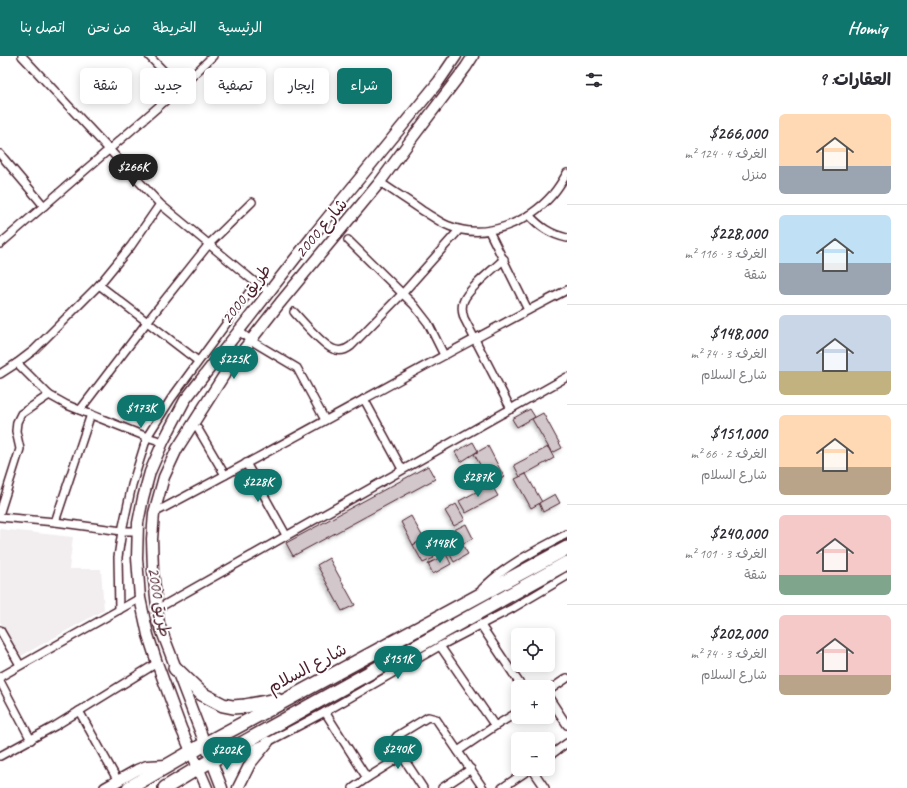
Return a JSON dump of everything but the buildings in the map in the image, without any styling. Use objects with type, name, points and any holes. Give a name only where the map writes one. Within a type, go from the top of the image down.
[{"type":"highway","name":"شارع السلام","points":[[129,788],[294,695],[567,548]]},
{"type":"highway","name":"شارع السلام","points":[[165,788],[198,768],[567,564]]},
{"type":"highway","points":[[175,668],[202,694],[212,700],[233,707],[274,701],[294,695]]},
{"type":"street","points":[[22,56],[110,148],[160,204],[256,283],[269,291]]},
{"type":"street","points":[[149,56],[161,68]]},
{"type":"street","points":[[196,72],[213,56]]},
{"type":"street","name":"طريق 2000","points":[[207,788],[191,752],[157,662],[148,635],[140,598],[137,558],[138,531],[143,498],[150,472],[163,442],[185,400],[269,291],[439,81],[456,56]]},
{"type":"street","name":"شارع 2000","points":[[222,788],[216,759],[205,744],[159,624],[153,570],[152,539],[154,513],[164,477],[177,449],[226,372],[250,340],[380,182],[473,56]]},
{"type":"street","points":[[0,233],[3,242],[161,104]]},
{"type":"street","points":[[400,128],[413,137]]},
{"type":"street","points":[[0,154],[44,206]]},
{"type":"street","points":[[380,182],[442,223],[458,230],[474,232],[489,231],[505,227],[529,215],[550,197],[567,173]]},
{"type":"street","points":[[80,410],[209,244],[252,202]]},
{"type":"street","points":[[0,374],[34,350],[99,285],[130,246],[160,204]]},
{"type":"street","points":[[529,215],[546,231],[567,238]]},
{"type":"street","points":[[294,312],[329,347],[335,350],[342,350],[351,346],[403,293],[458,230]]},
{"type":"street","points":[[489,231],[528,310]]},
{"type":"street","points":[[348,240],[403,293],[428,323],[444,355]]},
{"type":"street","points":[[504,259],[469,292],[464,300],[462,314],[511,409]]},
{"type":"street","points":[[119,610],[118,557],[122,531],[132,485],[147,437],[171,399],[256,283]]},
{"type":"street","points":[[99,285],[198,361]]},
{"type":"street","points":[[154,513],[225,476],[246,463],[444,355],[567,290]]},
{"type":"street","points":[[238,330],[250,340],[297,368],[326,420]]},
{"type":"street","points":[[17,363],[49,395],[67,405],[163,442]]},
{"type":"street","points":[[157,609],[567,376]]},
{"type":"street","points":[[0,512],[20,449],[16,431],[17,422],[21,414],[49,395]]},
{"type":"street","points":[[364,399],[402,469]]},
{"type":"street","points":[[55,522],[91,414]]},
{"type":"street","points":[[198,429],[225,476]]},
{"type":"street","points":[[246,463],[286,535]]},
{"type":"street","points":[[0,517],[55,522],[122,531],[138,531]]},
{"type":"street","points":[[473,599],[491,580],[513,564],[567,534]]},
{"type":"street","points":[[216,759],[241,754],[268,742],[325,712],[480,624],[513,608],[567,576]]},
{"type":"street","points":[[0,677],[140,598]]},
{"type":"street","points":[[480,624],[517,680]]},
{"type":"street","points":[[0,630],[20,665]]},
{"type":"street","points":[[440,646],[495,726]]},
{"type":"street","points":[[0,756],[79,712],[157,662]]},
{"type":"street","points":[[555,686],[567,678]]},
{"type":"street","points":[[0,681],[31,740]]},
{"type":"street","points":[[555,707],[567,725]]},
{"type":"street","points":[[79,712],[118,781]]},
{"type":"street","points":[[325,712],[367,778]]},
{"type":"street","points":[[458,751],[511,716]]},
{"type":"street","points":[[423,788],[402,756],[394,740],[396,736],[428,717],[436,719],[483,788]]},
{"type":"street","points":[[238,788],[250,764],[268,742]]},
{"type":"street","points":[[555,752],[567,744]]},
{"type":"street","points":[[353,788],[402,756]]},
{"type":"street","points":[[105,788],[147,766],[169,765]]},
{"type":"street","points":[[442,788],[471,769]]},
{"type":"street","points":[[502,788],[520,776]]},
{"type":"street","points":[[536,776],[545,788]]},
{"type":"shaded area","points":[[0,529],[73,537],[69,569],[101,569],[104,610],[21,656],[0,622]]}]
